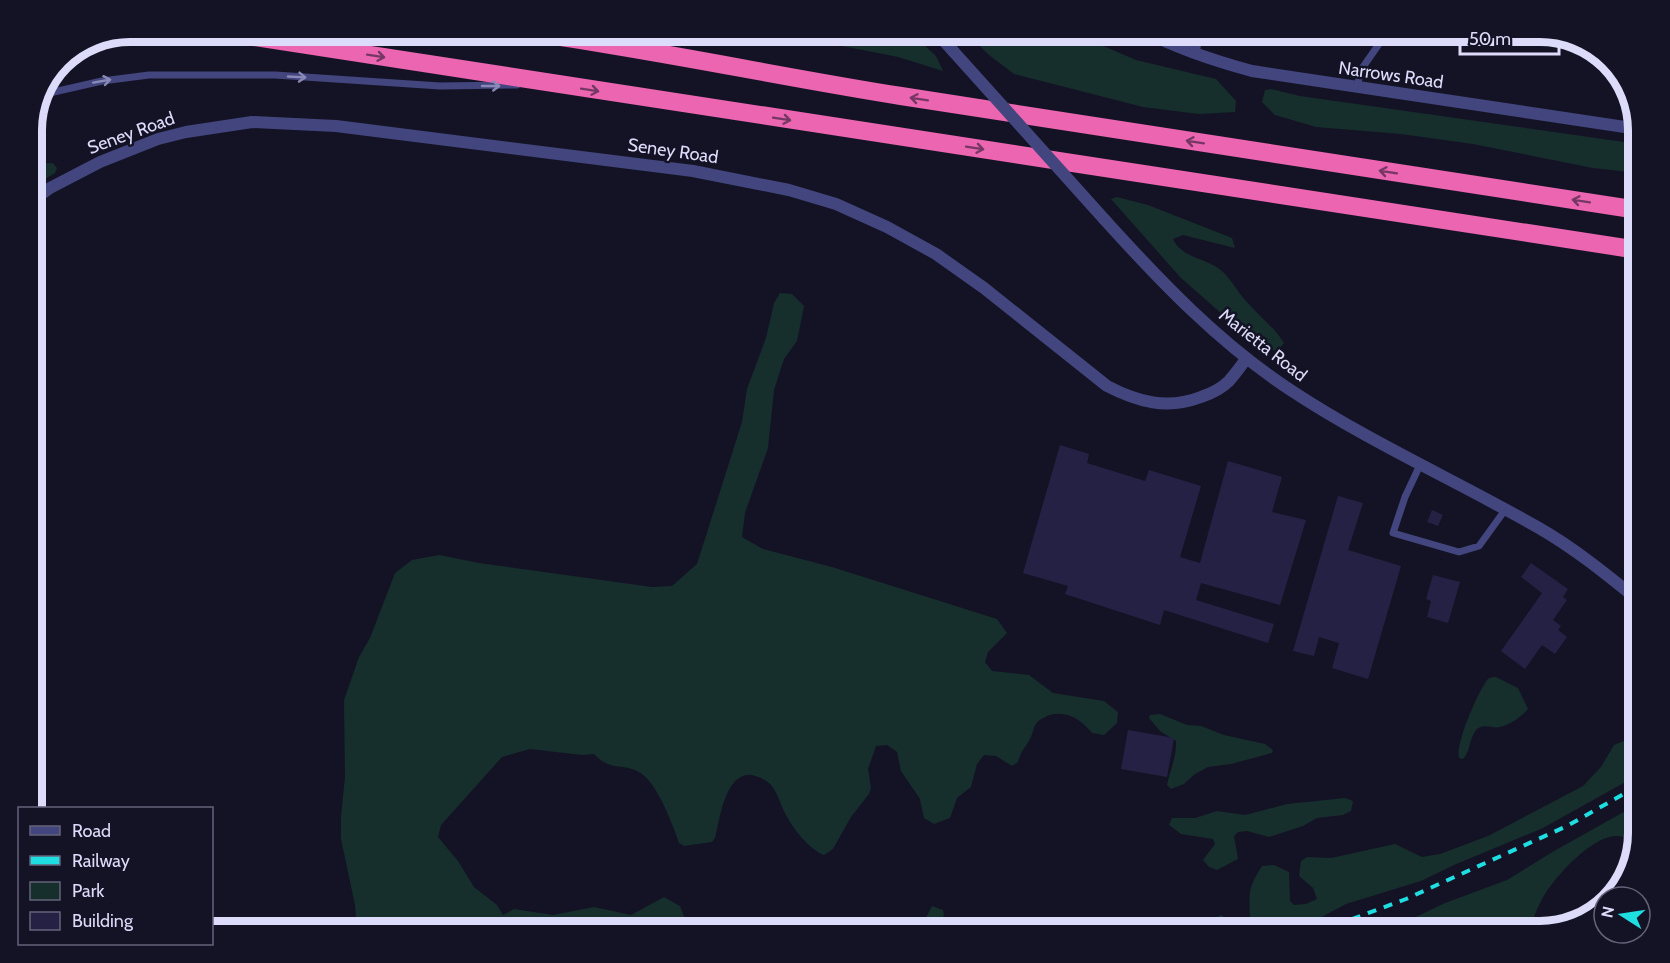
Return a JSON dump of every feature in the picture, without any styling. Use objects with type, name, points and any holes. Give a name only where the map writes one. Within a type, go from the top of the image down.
[{"type":"highway","points":[[280,42],[1628,248]]},
{"type":"highway","points":[[595,42],[790,78],[1628,208]]},
{"type":"street","name":"Marietta Road","points":[[944,42],[1156,276],[1202,321],[1246,359],[1318,407],[1571,548],[1628,592]]},
{"type":"street","name":"Narrows Road","points":[[1166,42],[1252,71],[1628,128]]},
{"type":"street","name":"Seney Road","points":[[42,194],[100,162],[158,139],[186,132],[252,122],[336,126],[693,171],[789,190],[836,204],[887,227],[936,254],[984,288],[1107,386],[1128,397],[1148,403],[1167,405],[1187,403],[1209,394],[1228,382],[1246,359]]},
{"type":"lane","points":[[635,42],[790,78]]},
{"type":"lane","points":[[1196,53],[1198,42]]},
{"type":"lane","points":[[1356,88],[1363,67],[1381,42]]},
{"type":"lane","points":[[50,93],[102,81],[149,75],[275,75],[440,86],[561,85]]},
{"type":"lane","points":[[1420,465],[1405,497],[1394,532],[1459,552],[1479,546],[1505,510]]},
{"type":"green space","points":[[807,42],[921,42],[936,56],[943,71],[898,57],[837,45]]},
{"type":"green space","points":[[976,42],[1094,42],[1136,60],[1216,79],[1236,101],[1235,112],[1199,114],[1143,107],[1014,74]]},
{"type":"green space","points":[[1271,89],[1300,96],[1628,143],[1628,172],[1593,168],[1473,144],[1401,134],[1316,127],[1275,115],[1262,102],[1265,90]]},
{"type":"green space","points":[[53,163],[57,168],[55,173],[42,181],[42,164]]},
{"type":"green space","points":[[1117,197],[1148,205],[1232,238],[1235,248],[1183,235],[1173,239],[1183,251],[1217,267],[1226,275],[1284,343],[1277,352],[1246,335],[1181,278],[1111,199]]},
{"type":"green space","points":[[780,293],[792,294],[804,306],[797,341],[784,359],[774,390],[768,448],[745,513],[742,537],[763,549],[832,567],[997,619],[1007,633],[988,652],[985,662],[992,671],[1029,675],[1053,693],[1104,701],[1118,712],[1117,723],[1104,735],[1092,733],[1083,723],[1066,715],[1054,714],[1043,718],[1035,726],[1018,762],[1012,766],[996,756],[984,755],[977,764],[971,787],[957,798],[950,818],[934,824],[924,818],[920,799],[901,771],[897,752],[887,745],[876,746],[868,769],[871,788],[869,794],[851,817],[833,849],[824,855],[802,838],[789,821],[772,786],[757,776],[743,776],[730,789],[725,798],[712,842],[684,846],[679,843],[668,814],[651,783],[637,771],[610,765],[594,754],[582,755],[530,749],[502,757],[441,825],[438,837],[458,861],[474,887],[497,905],[503,915],[514,909],[553,915],[594,907],[631,915],[664,897],[680,906],[686,921],[356,921],[341,839],[345,777],[344,700],[359,657],[370,638],[395,573],[412,560],[439,555],[479,563],[652,587],[672,586],[697,564],[742,422],[747,389],[766,338],[774,303]]},
{"type":"green space","points":[[1496,677],[1518,688],[1528,709],[1516,720],[1504,726],[1483,726],[1477,729],[1466,756],[1463,759],[1459,758],[1460,742],[1473,706],[1487,680]]},
{"type":"green space","points":[[1160,714],[1187,725],[1201,726],[1224,735],[1265,744],[1273,750],[1272,753],[1231,764],[1208,767],[1195,774],[1184,784],[1171,789],[1167,785],[1176,741],[1160,731],[1149,718],[1150,715]]},
{"type":"green space","points":[[1628,739],[1628,781],[1543,828],[1421,881],[1346,904],[1314,921],[1247,921],[1250,918],[1250,890],[1262,866],[1274,865],[1289,872],[1290,901],[1294,905],[1306,904],[1317,899],[1313,888],[1299,876],[1301,861],[1307,857],[1331,858],[1395,844],[1422,857],[1440,854],[1488,836],[1583,786],[1601,767],[1614,745]]},
{"type":"green space","points":[[1345,798],[1353,801],[1351,811],[1343,815],[1317,818],[1303,826],[1269,837],[1247,831],[1238,832],[1234,836],[1238,859],[1217,870],[1209,867],[1203,860],[1215,844],[1213,839],[1181,834],[1169,825],[1172,818],[1195,818],[1217,811],[1245,815],[1287,804]]},
{"type":"green space","points":[[1628,810],[1627,842],[1624,837],[1615,836],[1604,839],[1584,851],[1565,868],[1548,889],[1532,921],[1407,921],[1445,903],[1507,880]]},
{"type":"green space","points":[[932,906],[943,910],[944,915],[941,921],[924,921]]},
{"type":"green space","points":[[1221,915],[1229,921],[1209,921]]},
{"type":"building","points":[[1060,445],[1089,454],[1087,463],[1145,481],[1149,470],[1201,486],[1180,557],[1200,563],[1228,461],[1282,477],[1272,512],[1306,520],[1280,605],[1201,583],[1196,600],[1274,624],[1268,643],[1164,610],[1160,625],[1065,594],[1068,586],[1023,573]]},
{"type":"building","points":[[1338,496],[1363,503],[1348,550],[1401,566],[1368,679],[1332,668],[1339,643],[1319,637],[1314,656],[1293,651]]},
{"type":"building","points":[[1432,510],[1443,515],[1438,526],[1427,522]]},
{"type":"building","points":[[1531,563],[1568,589],[1563,597],[1567,600],[1553,620],[1561,626],[1558,630],[1567,637],[1555,654],[1542,645],[1525,669],[1501,651],[1542,593],[1521,577]]},
{"type":"building","points":[[1433,575],[1460,582],[1448,623],[1427,617],[1431,601],[1426,599]]},
{"type":"building","points":[[1128,730],[1174,738],[1167,777],[1121,769]]},
{"type":"railway","points":[[1347,921],[1406,899],[1567,826],[1628,792]]}]
